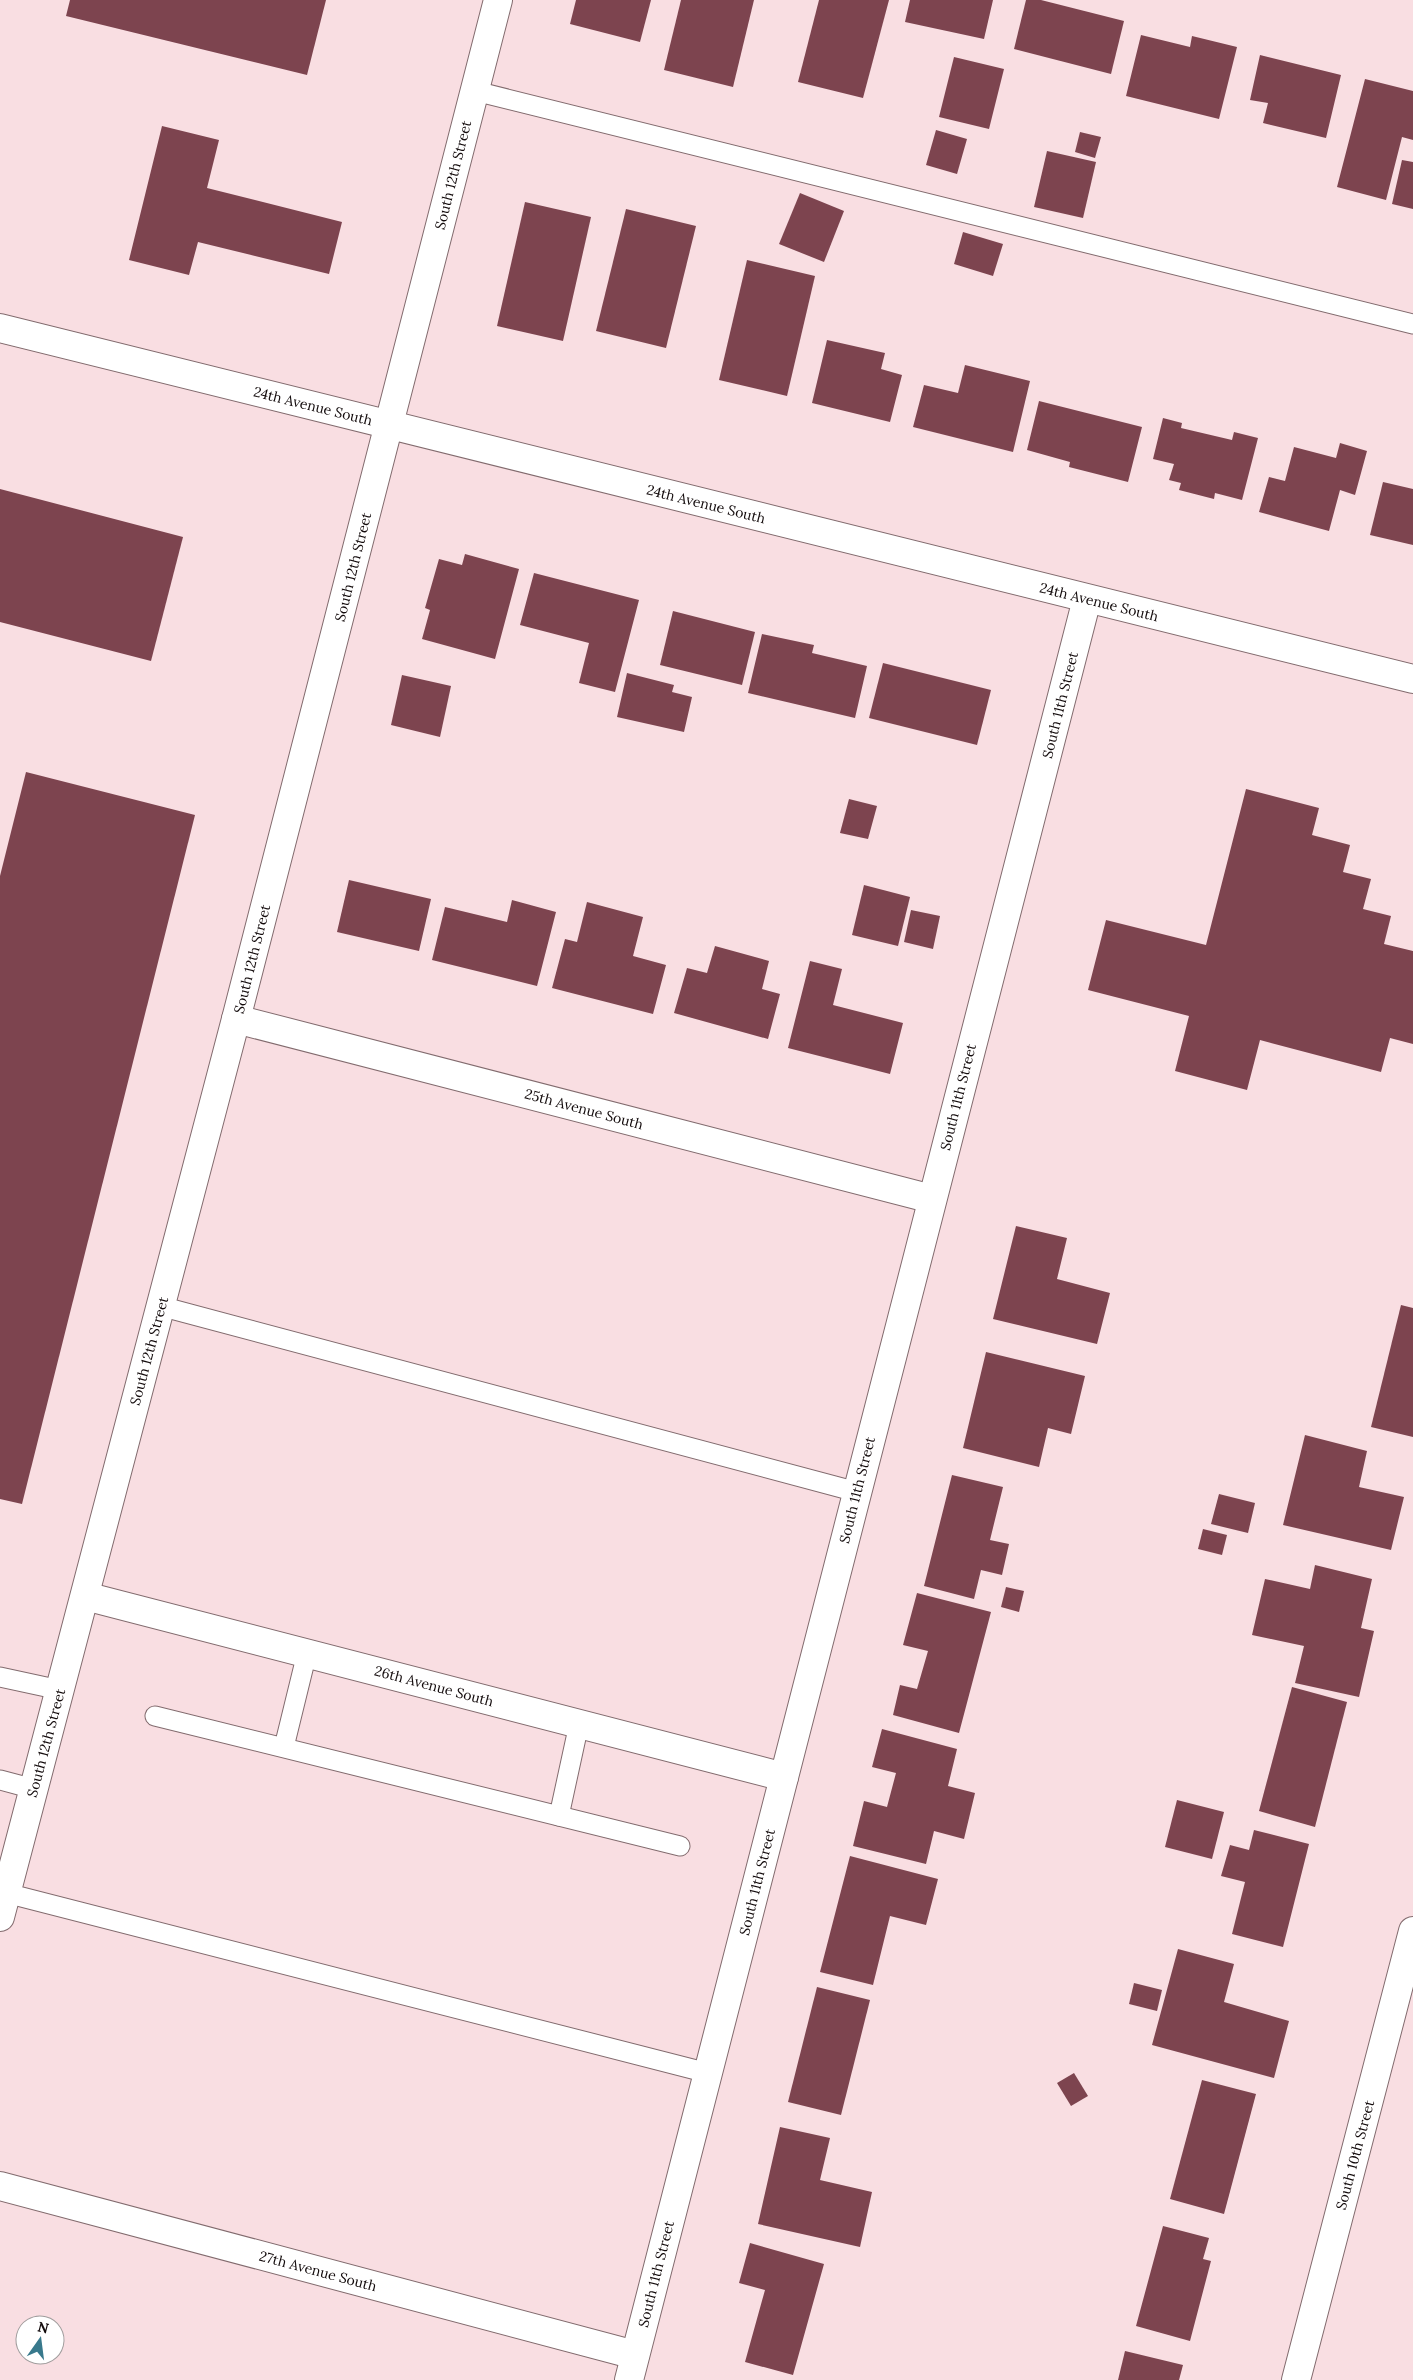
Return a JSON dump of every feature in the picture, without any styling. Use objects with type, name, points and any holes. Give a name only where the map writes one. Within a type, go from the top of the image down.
[{"type":"street","name":"South 12th Street","points":[[3,1905],[236,1018],[498,0]]},
{"type":"street","name":"24th Avenue South","points":[[0,328],[1413,679]]},
{"type":"street","name":"South 11th Street","points":[[632,2367],[1087,599]]},
{"type":"street","name":"25th Avenue South","points":[[236,1018],[932,1199]]},
{"type":"street","name":"26th Avenue South","points":[[85,1596],[784,1777]]},
{"type":"street","name":"South 10th Street","points":[[1296,2380],[1413,1931]]},
{"type":"street","name":"27th Avenue South","points":[[0,2186],[632,2367]]},
{"type":"lane","points":[[475,91],[1413,324]]},
{"type":"lane","points":[[160,1306],[857,1492]]},
{"type":"lane","points":[[284,1747],[307,1653]]},
{"type":"lane","points":[[0,1676],[60,1690]]},
{"type":"lane","points":[[156,1716],[680,1846]]},
{"type":"lane","points":[[558,1816],[579,1724]]},
{"type":"lane","points":[[0,1780],[34,1789]]},
{"type":"lane","points":[[3,1905],[708,2073]]},
{"type":"building","points":[[70,0],[326,0],[307,75],[66,16]]},
{"type":"building","points":[[576,0],[651,0],[640,42],[570,24]]},
{"type":"building","points":[[681,0],[754,0],[733,87],[664,70]]},
{"type":"building","points":[[819,0],[889,0],[863,98],[798,82]]},
{"type":"building","points":[[910,0],[993,0],[984,39],[905,22]]},
{"type":"building","points":[[1026,0],[1041,0],[1124,21],[1111,74],[1014,49]]},
{"type":"building","points":[[1141,35],[1190,47],[1192,36],[1237,47],[1219,119],[1126,96]]},
{"type":"building","points":[[1260,55],[1341,75],[1326,138],[1263,123],[1268,103],[1250,100]]},
{"type":"building","points":[[954,57],[1004,69],[989,129],[939,117]]},
{"type":"building","points":[[1365,79],[1413,91],[1413,140],[1402,137],[1386,200],[1337,187]]},
{"type":"building","points":[[162,126],[219,140],[207,188],[342,222],[329,274],[198,242],[189,275],[129,260]]},
{"type":"building","points":[[936,130],[967,139],[957,174],[926,165]]},
{"type":"building","points":[[1080,132],[1101,137],[1095,158],[1075,152]]},
{"type":"building","points":[[1047,151],[1096,162],[1083,218],[1034,207]]},
{"type":"building","points":[[1402,160],[1413,162],[1413,209],[1392,204]]},
{"type":"building","points":[[800,193],[844,211],[824,262],[779,244]]},
{"type":"building","points":[[525,202],[591,217],[563,341],[497,326]]},
{"type":"building","points":[[626,209],[696,226],[666,348],[596,331]]},
{"type":"building","points":[[963,232],[1003,244],[993,276],[954,264]]},
{"type":"building","points":[[747,260],[815,276],[787,396],[719,380]]},
{"type":"building","points":[[827,340],[885,353],[881,369],[902,375],[890,422],[812,403]]},
{"type":"building","points":[[965,365],[1030,381],[1013,452],[913,427],[924,385],[958,393]]},
{"type":"building","points":[[1039,401],[1142,427],[1128,482],[1069,467],[1070,462],[1027,450]]},
{"type":"building","points":[[1163,418],[1182,423],[1181,428],[1232,440],[1234,432],[1258,438],[1242,500],[1215,493],[1214,499],[1179,490],[1181,483],[1169,480],[1174,464],[1153,459]]},
{"type":"building","points":[[1340,443],[1367,451],[1355,495],[1340,490],[1329,531],[1259,512],[1269,477],[1285,481],[1294,447],[1336,458]]},
{"type":"building","points":[[1383,482],[1413,489],[1413,545],[1370,535]]},
{"type":"building","points":[[0,489],[183,537],[151,661],[0,622]]},
{"type":"building","points":[[465,554],[519,569],[495,659],[422,639],[430,610],[425,608],[439,559],[462,565]]},
{"type":"building","points":[[534,573],[639,600],[615,692],[579,683],[589,643],[520,625]]},
{"type":"building","points":[[673,611],[755,632],[742,685],[660,665]]},
{"type":"building","points":[[762,634],[814,645],[812,653],[867,666],[855,718],[748,693]]},
{"type":"building","points":[[883,663],[991,690],[977,745],[869,718]]},
{"type":"building","points":[[627,673],[674,685],[672,692],[692,697],[684,732],[617,717]]},
{"type":"building","points":[[402,675],[451,686],[440,737],[391,725]]},
{"type":"building","points":[[26,772],[195,815],[22,1504],[0,1499],[0,876]]},
{"type":"building","points":[[1246,789],[1319,808],[1312,835],[1350,845],[1343,872],[1371,879],[1363,909],[1391,916],[1384,944],[1413,951],[1413,1044],[1390,1038],[1381,1072],[1260,1040],[1247,1090],[1175,1071],[1189,1016],[1088,990],[1106,920],[1206,945]]},
{"type":"building","points":[[849,799],[877,806],[868,839],[840,833]]},
{"type":"building","points":[[349,880],[431,899],[419,951],[337,932]]},
{"type":"building","points":[[864,885],[910,897],[898,946],[852,935]]},
{"type":"building","points":[[512,900],[556,912],[537,986],[432,960],[445,907],[507,922]]},
{"type":"building","points":[[587,902],[643,917],[633,956],[666,965],[653,1014],[552,988],[565,939],[577,942]]},
{"type":"building","points":[[911,910],[940,916],[933,949],[904,942]]},
{"type":"building","points":[[715,946],[769,961],[762,989],[780,994],[768,1039],[674,1013],[687,968],[707,973]]},
{"type":"building","points":[[810,961],[842,969],[833,1005],[903,1023],[890,1074],[788,1048]]},
{"type":"building","points":[[1016,1226],[1067,1238],[1057,1279],[1110,1293],[1097,1344],[993,1319]]},
{"type":"building","points":[[1401,1305],[1413,1308],[1413,1437],[1371,1427]]},
{"type":"building","points":[[986,1352],[1085,1376],[1071,1434],[1048,1428],[1039,1467],[963,1448]]},
{"type":"building","points":[[1305,1435],[1367,1451],[1359,1487],[1404,1497],[1391,1550],[1283,1525]]},
{"type":"building","points":[[952,1475],[1003,1487],[990,1540],[1009,1544],[1002,1575],[981,1570],[974,1599],[924,1586]]},
{"type":"building","points":[[1219,1494],[1255,1503],[1248,1533],[1211,1524]]},
{"type":"building","points":[[1203,1529],[1227,1535],[1222,1555],[1198,1549]]},
{"type":"building","points":[[1315,1565],[1372,1579],[1361,1628],[1374,1631],[1359,1697],[1295,1683],[1304,1646],[1252,1635],[1265,1579],[1310,1589]]},
{"type":"building","points":[[1006,1587],[1024,1591],[1019,1612],[1001,1607]]},
{"type":"building","points":[[917,1593],[991,1612],[959,1733],[893,1715],[900,1685],[917,1689],[928,1651],[903,1645]]},
{"type":"building","points":[[1292,1687],[1347,1702],[1315,1827],[1259,1811]]},
{"type":"building","points":[[882,1729],[957,1749],[948,1786],[975,1793],[964,1839],[934,1831],[926,1864],[853,1846],[864,1801],[887,1807],[896,1773],[872,1767]]},
{"type":"building","points":[[1177,1800],[1224,1812],[1212,1859],[1165,1847]]},
{"type":"building","points":[[1254,1830],[1309,1844],[1283,1947],[1232,1934],[1245,1882],[1221,1876],[1230,1845],[1249,1850]]},
{"type":"building","points":[[850,1856],[938,1879],[926,1925],[890,1916],[873,1985],[820,1972]]},
{"type":"building","points":[[1178,1949],[1234,1964],[1224,2002],[1289,2021],[1274,2078],[1152,2045]]},
{"type":"building","points":[[1134,1983],[1162,1990],[1157,2011],[1129,2004]]},
{"type":"building","points":[[817,1987],[870,2000],[841,2115],[788,2102]]},
{"type":"building","points":[[1074,2073],[1088,2096],[1071,2106],[1057,2083]]},
{"type":"building","points":[[1202,2080],[1256,2094],[1224,2214],[1170,2199]]},
{"type":"building","points":[[780,2127],[830,2138],[820,2180],[872,2192],[860,2247],[758,2224]]},
{"type":"building","points":[[1163,2226],[1209,2238],[1203,2259],[1211,2261],[1190,2341],[1136,2326]]},
{"type":"building","points":[[750,2243],[824,2264],[793,2375],[745,2362],[765,2290],[739,2283]]},
{"type":"building","points":[[1125,2351],[1183,2365],[1179,2380],[1118,2380]]}]
